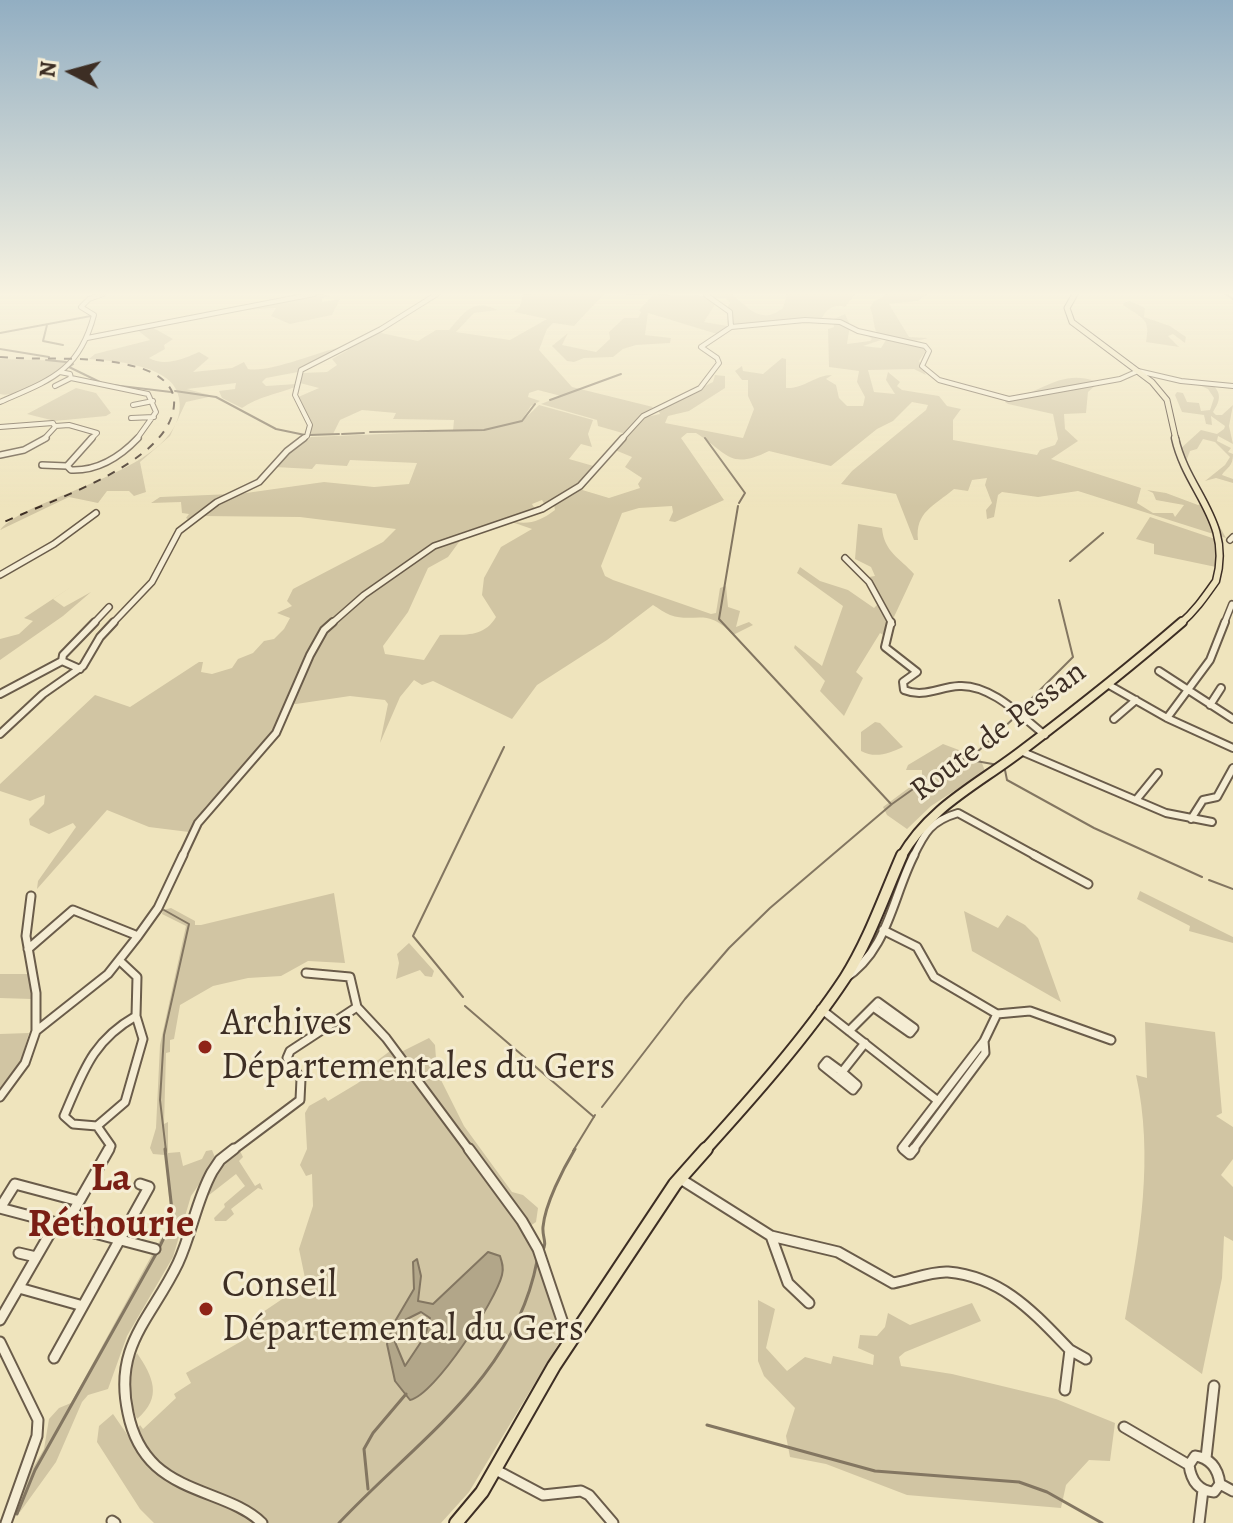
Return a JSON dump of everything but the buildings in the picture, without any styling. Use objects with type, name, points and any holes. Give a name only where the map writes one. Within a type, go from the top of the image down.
[{"type":"main road","points":[[1130,365],[1157,387],[1167,400],[1179,456],[1220,514]]},
{"type":"main road","name":"Route de Pessan","points":[[458,1523],[496,1470],[569,1343],[679,1178],[750,1100],[844,979],[906,847],[929,817],[1023,752],[1109,685],[1205,600],[1222,572],[1230,536]]},
{"type":"street","points":[[0,402],[42,384],[69,365]]},
{"type":"street","points":[[0,734],[43,694],[80,669],[100,637],[152,582],[179,531],[217,502],[253,487],[287,451],[307,436],[310,425],[295,395],[301,370],[311,365]]},
{"type":"street","points":[[36,1031],[94,986],[120,961],[138,936],[158,908],[198,823],[276,733],[324,630],[364,595],[434,546],[542,509],[580,486],[647,413],[700,388],[717,365]]},
{"type":"street","points":[[922,365],[931,376],[1009,399],[1120,379],[1138,371],[1187,382],[1233,386]]},
{"type":"street","points":[[60,372],[70,374],[71,378]]},
{"type":"street","points":[[42,465],[67,466],[82,472],[107,462],[148,427],[154,417],[153,401],[148,394],[71,378],[55,386]]},
{"type":"street","points":[[133,405],[153,401]]},
{"type":"street","points":[[131,418],[154,417]]},
{"type":"street","points":[[0,427],[41,422],[96,432],[67,466]]},
{"type":"street","points":[[0,455],[34,446],[49,437],[55,426]]},
{"type":"street","points":[[0,575],[54,544],[96,513]]},
{"type":"street","points":[[845,558],[869,582],[892,624],[885,647],[917,672],[903,682],[904,690],[920,695],[956,686],[971,687],[991,696],[1045,735]]},
{"type":"street","points":[[1167,718],[1210,660],[1232,604]]},
{"type":"street","points":[[0,694],[62,661],[63,655],[109,607]]},
{"type":"street","points":[[62,661],[80,669]]},
{"type":"street","points":[[27,671],[32,679]]},
{"type":"street","points":[[1159,671],[1233,719]]},
{"type":"street","points":[[1109,685],[1167,718],[1233,748]]},
{"type":"street","points":[[1210,705],[1221,688]]},
{"type":"street","points":[[1114,719],[1136,700]]},
{"type":"street","points":[[1023,752],[1166,813],[1212,822]]},
{"type":"street","points":[[1191,819],[1203,800],[1217,797],[1233,768]]},
{"type":"street","points":[[1136,800],[1158,773]]},
{"type":"street","points":[[844,979],[862,969],[897,902],[910,865],[928,830],[953,812],[1088,884]]},
{"type":"street","points":[[0,1097],[25,1063],[36,1031],[36,993],[28,949],[31,896]]},
{"type":"street","points":[[885,897],[897,902]]},
{"type":"street","points":[[28,949],[73,910],[138,936]]},
{"type":"street","points":[[883,930],[917,947],[934,977],[997,1014],[1030,1011],[1111,1040]]},
{"type":"street","points":[[120,961],[131,965],[137,972],[136,1016],[143,1039],[125,1102],[97,1126],[66,1121],[65,1112],[91,1054],[113,1029],[136,1016]]},
{"type":"street","points":[[306,973],[350,977],[357,1007],[386,1038],[522,1221],[539,1253],[569,1343]]},
{"type":"street","points":[[849,1031],[873,1007],[878,1002],[914,1028],[910,1033],[873,1007]]},
{"type":"street","points":[[262,1523],[174,1480],[145,1456],[127,1413],[126,1357],[131,1342],[181,1257],[195,1203],[212,1169],[300,1100],[301,1079],[289,1061],[290,1051],[357,1007]]},
{"type":"street","points":[[821,1009],[938,1101]]},
{"type":"street","points":[[984,1041],[985,1053],[910,1154],[902,1148],[984,1041],[997,1014]]},
{"type":"street","points":[[840,1075],[865,1043]]},
{"type":"street","points":[[0,1320],[36,1257],[79,1201],[111,1146],[97,1126]]},
{"type":"street","points":[[679,1178],[771,1236],[838,1252],[893,1283],[946,1272],[997,1284],[1035,1314],[1070,1350],[1086,1359]]},
{"type":"street","points":[[79,1201],[15,1184],[0,1208],[155,1249]]},
{"type":"street","points":[[54,1358],[81,1321],[83,1306],[149,1187],[140,1184]]},
{"type":"street","points":[[771,1236],[788,1283],[809,1303]]},
{"type":"street","points":[[19,1253],[36,1257]]},
{"type":"street","points":[[19,1288],[83,1306]]},
{"type":"street","points":[[0,1342],[38,1420],[37,1436],[6,1523]]},
{"type":"street","points":[[1065,1390],[1070,1350]]},
{"type":"street","points":[[1206,1458],[1214,1386]]},
{"type":"street","points":[[1124,1427],[1189,1465]]},
{"type":"street","points":[[1195,1456],[1206,1458],[1217,1469],[1220,1484],[1214,1492],[1203,1490],[1192,1479],[1189,1465],[1195,1456]]},
{"type":"street","points":[[496,1470],[543,1495],[581,1491],[589,1495],[613,1523]]},
{"type":"street","points":[[1220,1484],[1233,1491]]},
{"type":"street","points":[[1199,1523],[1203,1490]]},
{"type":"shaded area","points":[[0,365],[66,365],[17,393],[0,394]]},
{"type":"shaded area","points":[[133,365],[201,365],[193,372],[238,365],[257,369],[310,365],[298,372],[266,378],[262,382],[266,386],[296,384],[242,408],[222,398],[219,391],[235,389],[236,383],[187,389],[213,396],[186,402],[176,423],[179,398],[175,387],[166,378]]},
{"type":"shaded area","points":[[337,365],[552,365],[572,387],[653,407],[626,434],[598,426],[597,420],[541,404],[561,396],[538,390],[529,393],[528,397],[540,401],[531,406],[520,423],[539,405],[593,420],[588,434],[592,447],[581,444],[569,459],[597,467],[588,478],[545,505],[542,500],[532,504],[535,509],[460,533],[462,538],[448,557],[428,568],[408,612],[383,646],[385,654],[424,660],[440,635],[471,634],[491,624],[496,617],[482,595],[484,578],[501,547],[532,529],[509,521],[522,523],[539,520],[555,510],[554,505],[579,489],[609,498],[640,488],[638,484],[642,478],[625,467],[632,457],[615,450],[646,417],[660,414],[658,409],[713,382],[715,375],[725,376],[725,388],[689,411],[668,416],[665,423],[743,438],[754,409],[748,396],[748,380],[742,380],[735,371],[742,366],[743,371],[763,374],[774,365],[786,365],[786,388],[832,375],[826,379],[836,385],[839,398],[847,406],[863,406],[865,397],[857,382],[859,371],[829,365],[921,365],[926,375],[914,369],[868,370],[874,392],[895,394],[886,380],[888,372],[900,382],[897,386],[902,390],[939,396],[947,406],[961,409],[953,420],[953,440],[1037,455],[1040,450],[1055,445],[1058,439],[1053,414],[1008,404],[1005,402],[1008,398],[1070,378],[1095,381],[1097,384],[1088,392],[1086,413],[1064,414],[1065,429],[1078,441],[1051,459],[1141,488],[1137,503],[1153,513],[1173,513],[1175,517],[1184,505],[1156,500],[1153,493],[1147,490],[1166,493],[1198,505],[1206,502],[1226,538],[1078,491],[1038,497],[1002,492],[998,495],[994,517],[987,519],[986,510],[992,503],[985,485],[987,478],[972,480],[968,491],[954,489],[933,505],[923,516],[918,540],[914,540],[896,494],[841,484],[928,405],[912,402],[893,421],[877,429],[831,466],[769,451],[756,457],[736,459],[696,433],[687,433],[681,438],[724,500],[675,522],[669,521],[672,506],[639,508],[622,513],[601,566],[605,576],[613,580],[711,614],[716,613],[720,588],[726,586],[728,607],[740,611],[736,627],[749,622],[753,625],[733,635],[708,618],[670,615],[653,605],[607,640],[537,685],[512,719],[433,681],[422,685],[414,680],[400,697],[380,743],[388,704],[385,700],[350,696],[286,703],[267,741],[205,807],[189,832],[149,827],[107,810],[37,889],[38,881],[76,827],[73,823],[49,834],[30,825],[29,819],[44,804],[45,795],[30,801],[0,791],[0,784],[95,695],[130,707],[199,662],[203,662],[201,672],[212,674],[232,668],[238,659],[253,653],[264,641],[274,639],[284,629],[290,618],[277,613],[292,606],[287,601],[293,589],[383,542],[396,529],[300,517],[200,516],[217,503],[239,494],[324,482],[374,487],[409,484],[417,463],[350,460],[347,466],[316,464],[312,469],[275,467],[289,452],[311,437],[453,431],[454,420],[393,419],[396,413],[362,410],[340,420],[333,434],[310,435],[311,425],[296,398],[319,388],[300,383],[301,373],[327,372]]},
{"type":"shaded area","points":[[1199,385],[1213,385],[1218,391],[1213,412],[1216,415],[1222,415],[1233,405],[1229,426],[1233,444],[1218,436],[1217,441],[1231,448],[1228,452],[1233,454],[1232,462],[1222,475],[1233,479],[1233,483],[1216,478],[1205,481],[1230,457],[1215,442],[1203,439],[1197,449],[1190,451],[1187,459],[1179,450],[1201,430],[1217,434],[1225,426],[1211,416],[1212,425],[1206,424],[1204,415],[1182,412],[1175,395],[1177,392],[1183,393],[1187,402],[1199,403],[1201,411],[1210,410],[1214,398],[1208,389]]},
{"type":"shaded area","points":[[76,388],[96,393],[111,413],[55,421],[27,414]]},
{"type":"shaded area","points":[[176,423],[170,436],[140,462],[146,492],[134,496],[129,491],[107,491],[98,503],[69,497],[0,530],[16,517],[135,462],[160,444]]},
{"type":"shaded area","points":[[232,494],[189,520],[186,518],[189,514],[182,513],[181,502],[151,503],[160,497]]},
{"type":"shaded area","points":[[1150,517],[1221,541],[1216,567],[1154,554],[1154,544],[1136,539]]},
{"type":"shaded area","points":[[858,524],[882,528],[889,549],[914,574],[893,619],[869,577],[875,576],[871,567],[855,559]]},
{"type":"shaded area","points":[[800,567],[820,581],[848,590],[874,608],[879,603],[889,622],[885,636],[880,633],[856,672],[863,678],[844,716],[820,691],[825,681],[794,648],[795,645],[822,666],[843,606],[797,573]]},
{"type":"shaded area","points":[[71,587],[53,599],[64,607],[91,592],[63,616],[0,660],[0,639],[19,634],[33,621],[24,618]]},
{"type":"shaded area","points":[[875,722],[880,723],[903,747],[877,755],[861,751],[861,732]]},
{"type":"shaded area","points":[[943,744],[980,758],[985,771],[931,806],[907,829],[887,815],[883,807],[922,778],[922,770],[906,770],[908,765]]},
{"type":"shaded area","points":[[1140,891],[1233,937],[1233,943],[1189,931],[1190,926],[1137,899]]},
{"type":"shaded area","points":[[334,893],[345,963],[308,961],[281,976],[248,978],[213,986],[180,1005],[174,1039],[170,1040],[170,1052],[166,1053],[164,1124],[168,1122],[168,1153],[180,1152],[183,1166],[202,1159],[206,1151],[212,1150],[216,1160],[191,1196],[173,1257],[127,1336],[108,1389],[88,1395],[82,1402],[56,1462],[20,1512],[15,1509],[25,1481],[44,1449],[49,1419],[59,1408],[71,1403],[171,1220],[165,1155],[153,1154],[150,1148],[156,1128],[160,1045],[186,926],[162,914],[163,910],[171,908],[195,921],[195,925],[201,925]]},
{"type":"shaded area","points":[[964,911],[998,928],[1007,915],[1025,925],[1038,938],[1061,1002],[972,951]]},
{"type":"shaded area","points":[[409,943],[434,971],[432,977],[425,976],[420,970],[396,979],[397,954]]},
{"type":"shaded area","points":[[0,974],[28,974],[32,999],[0,998]]},
{"type":"shaded area","points":[[1145,1022],[1215,1032],[1222,1113],[1216,1116],[1233,1127],[1233,1159],[1221,1175],[1233,1187],[1233,1241],[1224,1236],[1222,1278],[1202,1374],[1125,1319],[1143,1197],[1144,1136],[1136,1075],[1147,1078]]},
{"type":"shaded area","points":[[29,1033],[19,1067],[0,1092],[0,1034]]},
{"type":"shaded area","points":[[429,1038],[435,1045],[437,1072],[464,1126],[512,1192],[523,1195],[538,1208],[536,1222],[524,1230],[535,1251],[563,1331],[559,1343],[469,1492],[441,1523],[154,1523],[140,1509],[97,1442],[99,1426],[113,1414],[131,1440],[140,1425],[143,1429],[176,1398],[174,1394],[191,1383],[186,1373],[247,1338],[245,1330],[263,1312],[306,1283],[299,1249],[313,1206],[312,1174],[306,1176],[300,1165],[307,1149],[305,1113],[309,1106],[325,1097],[328,1101],[358,1083],[375,1066],[374,1063],[390,1051],[396,1059],[403,1051]]},
{"type":"shaded area","points":[[239,1149],[243,1157],[239,1161],[255,1186],[260,1183],[263,1190],[258,1188],[231,1209],[234,1214],[226,1221],[215,1221],[224,1204],[245,1186],[236,1174],[204,1199],[219,1166]]},
{"type":"shaded area","points":[[488,1252],[500,1256],[502,1275],[477,1324],[449,1365],[421,1394],[410,1400],[395,1381],[387,1344],[394,1323],[414,1289],[413,1262],[417,1259],[421,1276],[418,1301],[433,1304]],"holes":[[[421,1312],[430,1318],[425,1336],[405,1366],[395,1342],[401,1322]]]},
{"type":"shaded area","points":[[758,1300],[775,1309],[766,1348],[787,1371],[805,1357],[831,1364],[833,1356],[873,1365],[874,1355],[858,1348],[860,1335],[877,1336],[885,1327],[888,1313],[910,1325],[972,1303],[981,1321],[905,1352],[899,1357],[901,1366],[952,1374],[1056,1399],[1115,1423],[1110,1461],[1089,1460],[1066,1485],[1061,1508],[907,1495],[826,1464],[790,1457],[786,1436],[795,1408],[764,1376],[758,1361]]},
{"type":"shaded area","points":[[137,1353],[151,1379],[153,1395],[137,1419],[130,1385],[131,1368]]},
{"type":"waterway","points":[[72,365],[69,367],[104,384],[171,392]]},
{"type":"waterway","points":[[550,400],[621,374]]},
{"type":"waterway","points":[[175,391],[216,397],[276,429],[305,435]]},
{"type":"waterway","points":[[370,432],[484,430],[522,421],[535,404]]},
{"type":"waterway","points":[[342,434],[364,433]]},
{"type":"waterway","points":[[310,435],[339,434]]},
{"type":"waterway","points":[[705,438],[745,493],[739,503]]},
{"type":"waterway","points":[[738,506],[719,619],[891,804]]},
{"type":"waterway","points":[[1070,561],[1103,533]]},
{"type":"waterway","points":[[1019,711],[1073,657],[1059,600]]},
{"type":"waterway","points":[[602,1107],[685,999],[729,948],[770,908],[892,804],[947,765],[974,755],[1014,718]]},
{"type":"waterway","points":[[463,997],[413,936],[504,747]]},
{"type":"waterway","points":[[965,759],[998,765]]},
{"type":"waterway","points":[[1005,770],[1007,780],[1094,828],[1202,877]]},
{"type":"waterway","points":[[1209,880],[1233,889]]},
{"type":"waterway","points":[[164,910],[189,924],[164,1035],[160,1100],[166,1151]]},
{"type":"waterway","points":[[465,1006],[594,1117]]},
{"type":"waterway","points":[[573,1151],[594,1117]]},
{"type":"waterway","points":[[159,1248],[173,1219],[165,1149]]},
{"type":"waterway","points":[[542,1252],[547,1208],[575,1149]]},
{"type":"waterway","points":[[17,1514],[35,1470],[156,1254]]},
{"type":"waterway","points":[[339,1523],[458,1406],[485,1374],[507,1340],[525,1303],[537,1261]]},
{"type":"waterway","points":[[368,1489],[364,1449],[373,1433],[406,1394]]},
{"type":"waterway","points":[[707,1425],[875,1471],[1019,1482],[1047,1492],[1102,1523]]},
{"type":"railway","points":[[0,524],[103,478],[130,463],[152,445],[167,426],[174,405],[172,391],[153,373],[128,365]]},
{"type":"place","name":"Archives Départementales du Gers","points":[[205,1047]]},
{"type":"place","name":"Conseil Départemental du Gers","points":[[206,1309]]},
{"type":"district","name":"La Réthourie","points":[[111,1203]]}]
